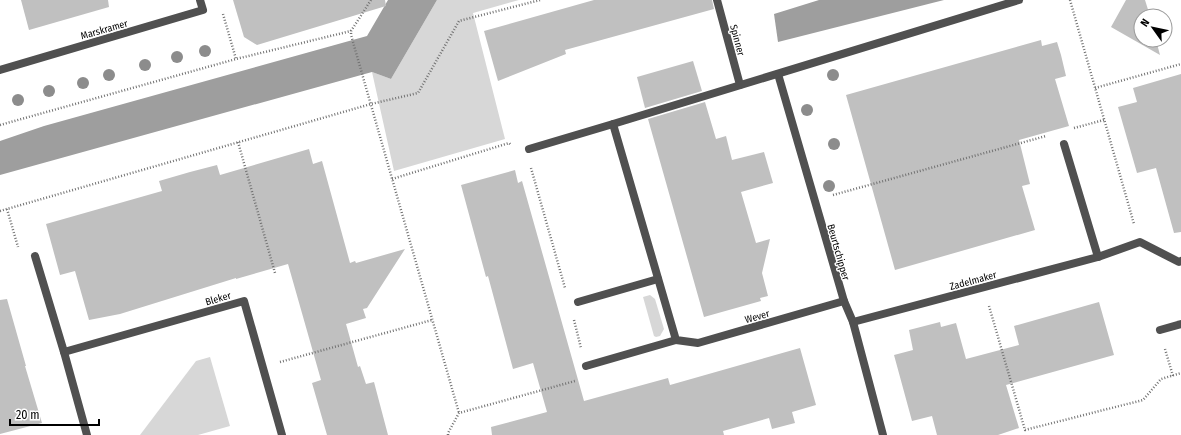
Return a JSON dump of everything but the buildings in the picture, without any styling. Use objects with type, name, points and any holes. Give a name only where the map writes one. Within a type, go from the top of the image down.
[{"type":"street","points":[[200,0],[203,10]]},
{"type":"street","name":"Spinner","points":[[717,0],[740,85]]},
{"type":"street","points":[[527,149],[1019,0]]},
{"type":"street","name":"Marskramer","points":[[0,70],[203,10]]},
{"type":"street","name":"Beurtschipper","points":[[778,74],[844,301],[853,322],[882,435]]},
{"type":"street","points":[[613,124],[676,340]]},
{"type":"street","points":[[1064,144],[1098,257]]},
{"type":"street","points":[[1140,242],[1179,262],[1181,261]]},
{"type":"street","name":"Zadelmaker","points":[[853,322],[1098,257],[1140,242]]},
{"type":"street","points":[[35,256],[87,435]]},
{"type":"street","points":[[578,302],[658,279]]},
{"type":"street","name":"Bleker","points":[[64,352],[244,301],[282,435]]},
{"type":"street","name":"Wever","points":[[586,366],[676,340],[698,343],[844,301]]},
{"type":"street","points":[[1160,330],[1181,324]]},
{"type":"path","points":[[371,0],[351,31],[351,35],[459,413],[448,435]]},
{"type":"path","points":[[0,211],[370,104],[418,93],[459,22],[540,0]]},
{"type":"path","points":[[1070,0],[1140,242]]},
{"type":"path","points":[[203,10],[221,6],[236,59]]},
{"type":"path","points":[[0,126],[236,59],[351,31]]},
{"type":"path","points":[[1095,88],[1181,64]]},
{"type":"path","points":[[1067,130],[1104,120]]},
{"type":"path","points":[[814,200],[1052,134]]},
{"type":"path","points":[[238,142],[275,272]]},
{"type":"path","points":[[392,179],[508,143],[521,150],[527,149],[565,289]]},
{"type":"path","points":[[7,209],[22,259],[35,256]]},
{"type":"path","points":[[983,287],[1025,430],[1143,400],[1161,379],[1181,373]]},
{"type":"path","points":[[459,413],[589,377],[573,318]]},
{"type":"path","points":[[263,367],[432,320]]},
{"type":"path","points":[[1160,330],[1173,376]]},
{"type":"shaded area","points":[[388,0],[437,0],[391,79],[372,72],[0,175],[0,141],[44,126],[367,36]]},
{"type":"shaded area","points":[[437,0],[519,0],[473,13],[505,139],[394,171],[372,72],[391,79]]},
{"type":"shaded area","points":[[819,0],[944,0],[778,42],[774,14]]},
{"type":"shaded area","points":[[650,295],[655,299],[664,329],[660,336],[656,337],[654,336],[643,297]]},
{"type":"shaded area","points":[[210,357],[230,426],[198,435],[140,435],[196,361]]}]
